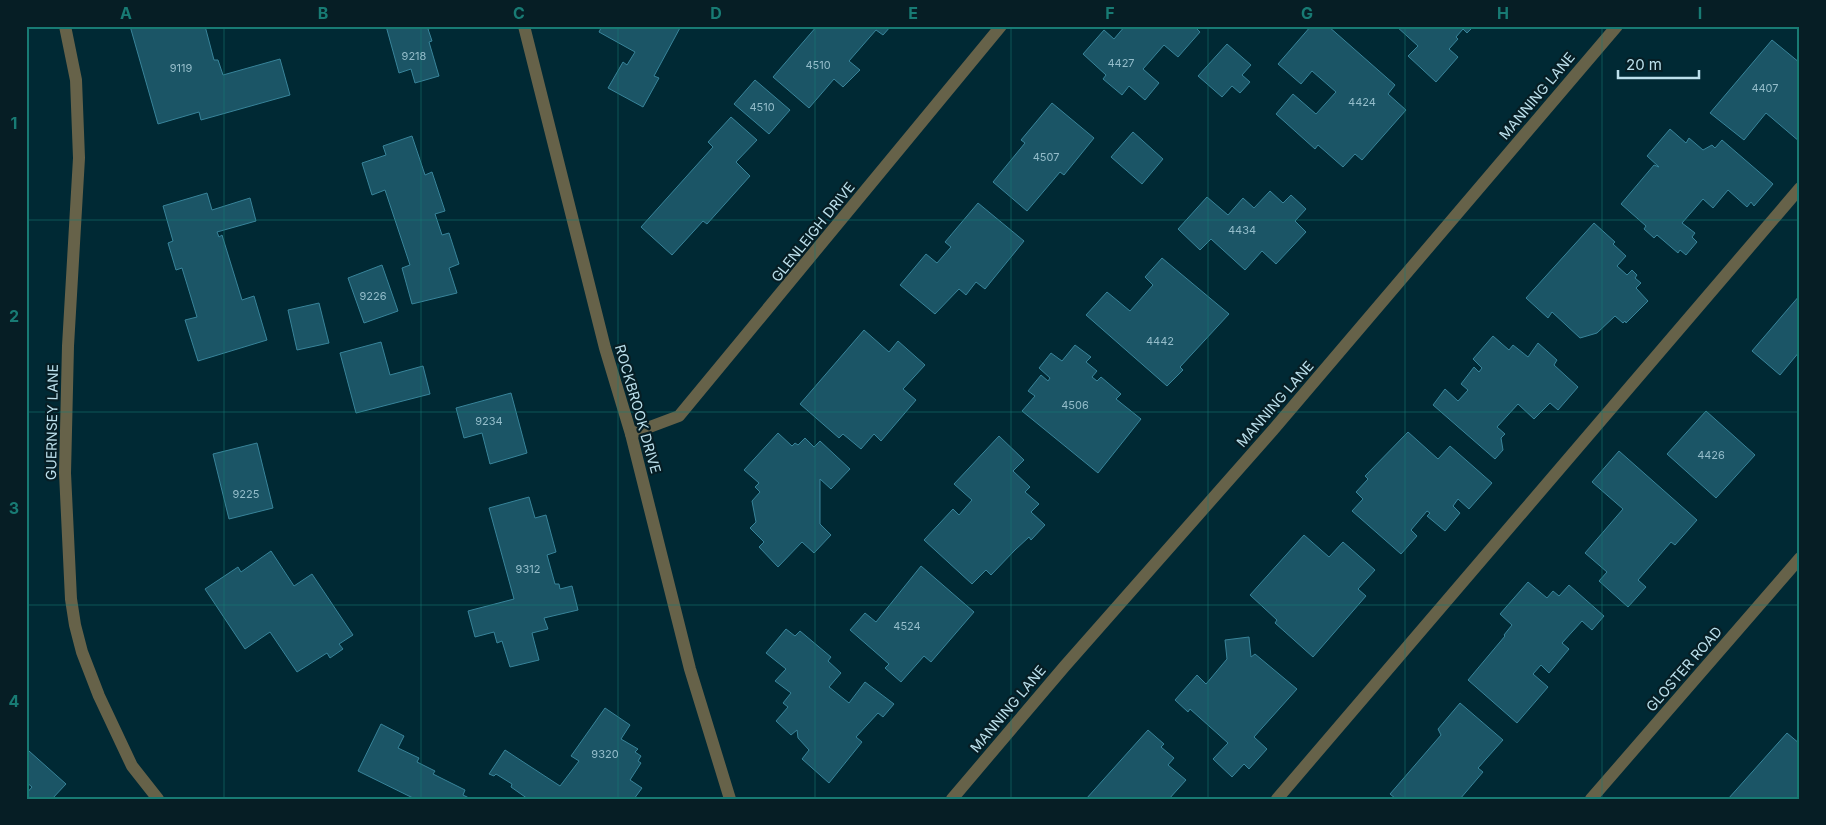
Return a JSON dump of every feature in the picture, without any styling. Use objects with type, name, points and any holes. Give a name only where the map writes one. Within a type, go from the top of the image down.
[{"type":"street","name":"GUERNSEY LANE","points":[[65,26],[76,80],[79,158],[68,346],[65,473],[71,599],[82,652],[99,696],[132,766],[158,799]]},
{"type":"street","name":"ROCKBROOK DRIVE","points":[[524,26],[605,348],[631,434],[690,669],[730,799]]},
{"type":"street","name":"GLENLEIGH DRIVE","points":[[631,434],[679,416],[1001,26]]},
{"type":"street","name":"MANNING LANE","points":[[952,799],[1070,660],[1273,430],[1617,26]]},
{"type":"street","points":[[1276,799],[1800,188]]},
{"type":"street","name":"GLOSTER ROAD","points":[[1591,799],[1800,558]]},
{"type":"building","points":[[130,26],[205,26],[214,60],[218,60],[223,75],[280,59],[290,95],[201,120],[199,112],[158,124]]},
{"type":"building","points":[[386,26],[431,26],[432,28],[428,29],[432,41],[429,42],[439,76],[415,83],[411,69],[399,73]]},
{"type":"building","points":[[602,26],[642,26],[645,28],[646,26],[681,26],[654,76],[659,78],[643,107],[608,88],[623,62],[627,65],[635,52],[599,32]]},
{"type":"building","points":[[817,26],[891,26],[883,35],[876,30],[849,61],[860,70],[843,87],[834,79],[809,108],[773,77]]},
{"type":"building","points":[[1125,26],[1194,26],[1200,32],[1178,57],[1164,45],[1143,69],[1159,83],[1145,100],[1129,86],[1122,95],[1103,79],[1106,75],[1083,54],[1104,30],[1114,39]]},
{"type":"building","points":[[1311,26],[1328,26],[1395,85],[1388,94],[1406,110],[1362,160],[1355,154],[1343,167],[1318,145],[1315,149],[1276,114],[1293,94],[1316,114],[1336,92],[1312,71],[1301,84],[1278,64]]},
{"type":"building","points":[[1396,26],[1474,26],[1467,33],[1463,29],[1456,37],[1458,39],[1449,49],[1458,57],[1436,82],[1408,56],[1418,46]]},
{"type":"building","points":[[1772,40],[1800,63],[1800,142],[1766,113],[1744,140],[1710,113]]},
{"type":"building","points":[[1227,44],[1251,65],[1242,75],[1250,82],[1240,93],[1232,86],[1222,97],[1198,76]]},
{"type":"building","points":[[755,80],[790,110],[769,134],[734,104]]},
{"type":"building","points":[[1052,103],[1094,138],[1064,175],[1060,172],[1027,211],[993,182],[1025,143],[1021,140]]},
{"type":"building","points":[[731,117],[757,140],[736,162],[750,176],[707,224],[703,221],[672,255],[641,227],[713,147],[708,142]]},
{"type":"building","points":[[1670,129],[1686,143],[1689,138],[1703,150],[1712,145],[1715,148],[1722,140],[1773,184],[1754,206],[1751,202],[1747,207],[1728,190],[1713,208],[1703,199],[1682,223],[1695,233],[1692,237],[1697,242],[1686,255],[1680,250],[1678,253],[1657,235],[1654,238],[1644,229],[1646,226],[1621,204],[1654,165],[1659,167],[1647,156]]},
{"type":"building","points":[[1133,132],[1163,159],[1142,184],[1111,157]]},
{"type":"building","points":[[412,136],[425,175],[432,172],[445,211],[435,214],[442,235],[449,233],[459,264],[449,268],[457,293],[412,304],[402,268],[410,265],[385,190],[372,195],[362,163],[386,155],[383,146]]},
{"type":"building","points":[[1270,191],[1283,203],[1291,195],[1306,209],[1295,221],[1306,232],[1276,264],[1262,251],[1245,270],[1211,239],[1200,250],[1178,229],[1207,197],[1228,215],[1243,198],[1254,208]]},
{"type":"building","points":[[207,193],[212,210],[250,198],[256,221],[217,232],[219,237],[222,235],[242,300],[254,296],[267,340],[198,361],[185,320],[197,317],[182,268],[176,270],[168,243],[173,241],[163,206]]},
{"type":"building","points":[[978,203],[1024,241],[985,289],[976,282],[966,295],[959,289],[935,314],[900,285],[926,254],[937,263],[951,247],[945,242]]},
{"type":"building","points":[[1594,223],[1615,242],[1613,244],[1626,256],[1617,266],[1627,275],[1632,270],[1637,275],[1635,278],[1641,283],[1636,288],[1648,301],[1626,323],[1625,321],[1623,323],[1615,316],[1597,333],[1580,338],[1552,312],[1548,318],[1526,298]]},
{"type":"building","points":[[1162,258],[1229,314],[1180,367],[1183,370],[1167,386],[1086,315],[1107,292],[1130,311],[1153,285],[1145,277]]},
{"type":"building","points":[[382,265],[398,311],[364,323],[348,278]]},
{"type":"building","points":[[1800,295],[1800,351],[1780,375],[1752,351]]},
{"type":"building","points":[[319,303],[329,343],[297,350],[288,310]]},
{"type":"building","points":[[864,330],[889,352],[898,341],[925,365],[903,389],[916,400],[881,441],[874,434],[861,449],[843,434],[839,438],[800,404]]},
{"type":"building","points":[[1493,336],[1509,350],[1513,345],[1528,357],[1538,343],[1557,360],[1554,365],[1578,387],[1558,410],[1550,403],[1534,419],[1518,404],[1497,427],[1505,434],[1501,438],[1503,450],[1495,459],[1433,405],[1445,389],[1458,401],[1468,390],[1461,384],[1474,367],[1479,372],[1482,368],[1473,359]]},
{"type":"building","points":[[381,342],[390,375],[423,366],[430,394],[356,413],[340,353]]},
{"type":"building","points":[[1075,345],[1091,357],[1086,362],[1097,371],[1092,377],[1097,381],[1101,377],[1121,394],[1116,399],[1141,419],[1098,473],[1022,411],[1035,396],[1028,391],[1041,375],[1048,381],[1050,378],[1039,368],[1051,353],[1062,361]]},
{"type":"building","points":[[511,393],[527,453],[490,464],[482,433],[464,438],[456,408]]},
{"type":"building","points":[[1706,411],[1755,455],[1716,498],[1667,454]]},
{"type":"building","points":[[1408,432],[1438,459],[1450,446],[1492,483],[1469,509],[1458,499],[1453,506],[1460,513],[1445,531],[1427,516],[1430,513],[1427,511],[1411,530],[1417,536],[1401,554],[1352,511],[1363,499],[1356,492],[1368,479],[1365,476]]},
{"type":"building","points":[[778,433],[792,446],[795,443],[798,445],[805,438],[814,447],[820,441],[850,469],[831,489],[820,479],[820,524],[831,535],[814,553],[802,542],[778,567],[759,547],[764,542],[750,528],[756,522],[752,501],[760,492],[755,487],[759,483],[744,470]]},
{"type":"building","points":[[999,436],[1024,460],[1013,471],[1030,487],[1025,492],[1039,504],[1031,512],[1045,525],[1031,540],[1029,537],[991,575],[986,570],[972,584],[924,540],[953,509],[959,515],[972,500],[954,484]]},
{"type":"building","points":[[257,443],[273,508],[229,519],[213,454]]},
{"type":"building","points":[[1619,451],[1697,520],[1675,545],[1671,542],[1638,580],[1646,587],[1628,607],[1599,581],[1607,572],[1585,553],[1623,509],[1592,482]]},
{"type":"building","points":[[529,497],[535,518],[546,515],[556,552],[547,555],[555,584],[559,584],[560,589],[572,586],[578,610],[544,618],[548,629],[532,633],[539,660],[510,667],[502,641],[497,643],[494,632],[475,637],[468,611],[514,599],[489,508]]},
{"type":"building","points":[[1304,535],[1329,557],[1343,542],[1375,570],[1358,589],[1366,596],[1313,657],[1275,623],[1277,620],[1250,595]]},
{"type":"building","points":[[271,551],[294,586],[312,574],[353,635],[339,644],[343,649],[330,658],[327,653],[297,672],[270,632],[245,649],[205,589],[238,567],[241,572]]},
{"type":"building","points":[[921,566],[974,612],[931,662],[924,656],[901,682],[885,668],[889,664],[850,630],[865,613],[876,622]]},
{"type":"building","points":[[1528,582],[1547,598],[1553,591],[1559,596],[1569,585],[1604,616],[1592,630],[1582,621],[1562,643],[1569,649],[1549,673],[1541,665],[1533,674],[1548,687],[1517,723],[1468,680],[1512,625],[1500,614]]},
{"type":"building","points":[[786,629],[795,636],[800,631],[831,657],[828,661],[841,673],[829,687],[849,703],[865,682],[894,704],[883,717],[878,713],[856,737],[862,742],[829,783],[802,759],[809,750],[798,738],[797,730],[791,735],[776,721],[788,707],[783,703],[791,693],[775,681],[786,669],[766,653]]},
{"type":"building","points":[[1249,637],[1251,657],[1255,654],[1297,689],[1254,737],[1267,749],[1249,769],[1244,764],[1232,777],[1213,759],[1228,743],[1190,709],[1188,712],[1175,700],[1197,675],[1206,684],[1227,659],[1225,640]]},
{"type":"building","points":[[1460,703],[1503,740],[1478,768],[1483,772],[1460,799],[1396,799],[1390,794],[1441,735],[1438,729]]},
{"type":"building","points":[[605,708],[630,725],[621,739],[638,749],[635,752],[641,756],[638,761],[641,763],[630,780],[642,788],[634,799],[528,799],[511,787],[512,784],[496,774],[494,776],[489,774],[505,750],[560,786],[579,761],[571,756]]},
{"type":"building","points":[[381,724],[404,736],[398,748],[419,758],[417,762],[435,771],[433,774],[465,790],[463,795],[471,799],[415,799],[358,771]]},
{"type":"building","points":[[1148,730],[1164,744],[1161,747],[1174,758],[1168,765],[1186,780],[1169,799],[1086,799]]},
{"type":"building","points":[[1787,733],[1800,744],[1800,799],[1728,799]]},
{"type":"building","points":[[29,751],[66,784],[52,799],[26,799],[26,794],[32,787],[26,782],[26,755]]}]
